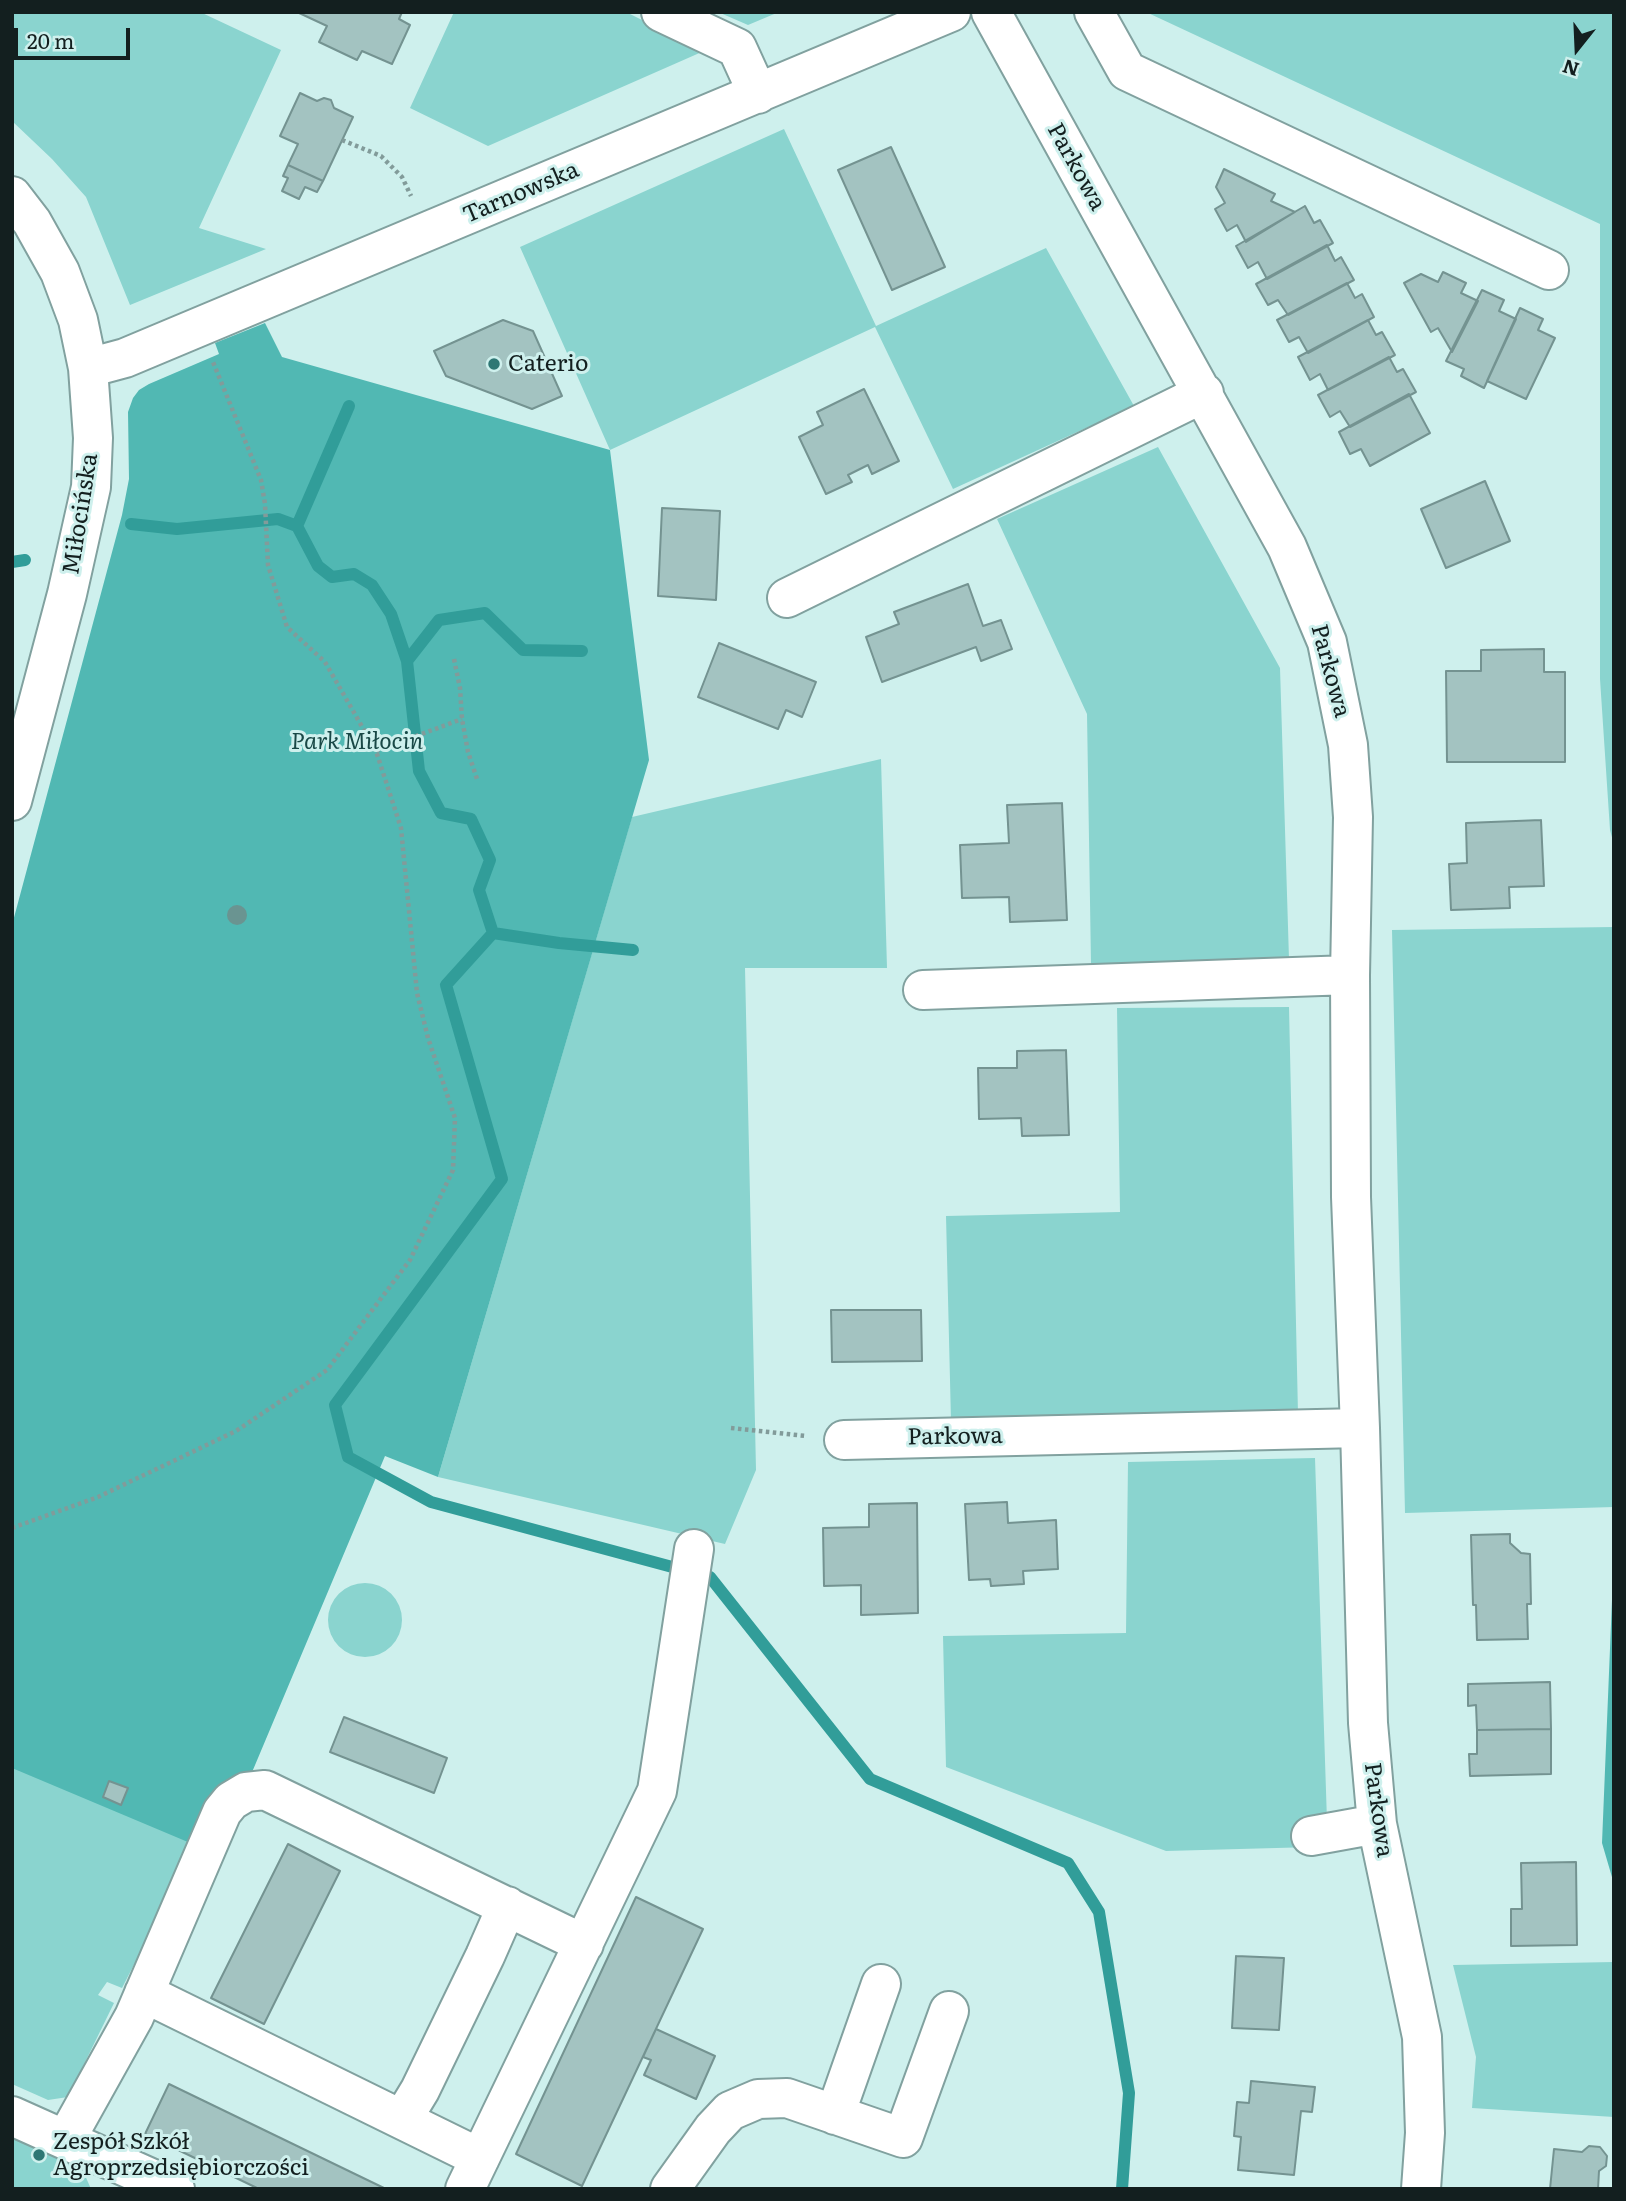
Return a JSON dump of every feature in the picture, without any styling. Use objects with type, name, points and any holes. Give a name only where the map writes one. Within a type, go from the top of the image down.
[{"type":"street","points":[[661,12],[737,48],[758,94]]},
{"type":"street","name":"Tarnowska","points":[[88,368],[125,358],[951,12]]},
{"type":"street","name":"Parkowa","points":[[991,12],[1287,547],[1327,642],[1348,745],[1353,817],[1350,975],[1351,1197],[1368,1723],[1377,1824],[1422,2037],[1425,2133],[1421,2189]]},
{"type":"street","points":[[1094,12],[1127,71],[1549,270]]},
{"type":"street","name":"Miłocińska","points":[[12,196],[32,222],[60,272],[78,320],[88,368],[93,438],[90,487],[68,594],[12,801]]},
{"type":"street","points":[[787,598],[1204,393]]},
{"type":"street","points":[[923,990],[1350,975]]},
{"type":"street","name":"Parkowa","points":[[844,1440],[1360,1428]]},
{"type":"street","points":[[144,1993],[368,2104],[403,2118],[476,2178],[657,1791],[694,1549]]},
{"type":"street","points":[[66,2139],[134,2017],[222,1812],[231,1801],[246,1792],[265,1790],[584,1944]]},
{"type":"street","points":[[1311,1836],[1377,1824]]},
{"type":"street","points":[[403,2118],[420,2090],[507,1906]]},
{"type":"street","points":[[835,2115],[881,1984]]},
{"type":"street","points":[[670,2189],[730,2110],[758,2099],[787,2098],[903,2138],[949,2011]]},
{"type":"street","points":[[12,2116],[66,2139],[126,2179],[175,2189]]},
{"type":"path","points":[[342,140],[381,156],[402,177],[405,184]]},
{"type":"path","points":[[12,1528],[98,1497],[236,1431],[327,1370],[410,1259],[453,1170],[455,1118],[428,1038],[417,993],[401,828],[376,751],[325,662],[287,627],[268,565],[261,480],[207,350]]},
{"type":"path","points":[[454,659],[468,752],[478,782]]},
{"type":"path","points":[[376,751],[462,719]]},
{"type":"path","points":[[731,1428],[844,1440]]},
{"type":"shaded area","points":[[12,12],[200,12],[281,50],[199,228],[266,249],[130,305],[86,197],[52,159],[12,121]]},
{"type":"shaded area","points":[[454,12],[626,12],[704,51],[488,146],[410,108]]},
{"type":"shaded area","points":[[718,12],[779,12],[748,25]]},
{"type":"shaded area","points":[[1146,12],[1614,12],[1614,845],[1610,830],[1600,679],[1600,224]]},
{"type":"shaded area","points":[[784,129],[876,326],[1046,248],[1134,406],[953,489],[875,327],[610,450],[520,247]]},
{"type":"shaded area","points":[[1158,447],[1280,668],[1289,959],[1091,964],[1087,714],[997,519]]},
{"type":"shaded area","points":[[881,759],[887,968],[745,968],[756,1470],[725,1544],[438,1477],[632,817]]},
{"type":"shaded area","points":[[1614,927],[1614,1507],[1405,1513],[1392,930]]},
{"type":"shaded area","points":[[1289,1007],[1298,1414],[951,1421],[946,1216],[1120,1212],[1117,1008]]},
{"type":"shaded area","points":[[1315,1458],[1327,1821],[1313,1847],[1166,1851],[946,1767],[943,1636],[1126,1633],[1128,1462]]},
{"type":"shaded area","points":[[365,1583],[386,1589],[396,1599],[402,1620],[396,1641],[386,1651],[365,1657],[344,1651],[334,1641],[328,1620],[334,1599],[344,1589]]},
{"type":"shaded area","points":[[12,1651],[195,1845],[122,1988],[107,1982],[98,1995],[114,2003],[68,2097],[48,2100],[12,2084]]},
{"type":"shaded area","points":[[1614,1962],[1614,2117],[1472,2108],[1476,2057],[1453,1965]]},
{"type":"shaded area","name":"Zespół Szkół Agroprzedsiębiorczości","points":[[12,2136],[72,2164],[84,2173],[91,2189],[12,2189]]},
{"type":"green space","name":"Park Miłocin","points":[[265,323],[282,357],[610,450],[649,760],[438,1477],[385,1456],[250,1777],[195,1845],[12,1768],[12,925],[122,515],[129,479],[128,412],[133,398],[149,384],[219,354],[215,343]]},
{"type":"green space","points":[[1614,1551],[1614,1884],[1602,1843]]},
{"type":"building","points":[[297,12],[402,12],[399,19],[410,25],[392,64],[362,51],[357,60],[319,42],[327,26]]},
{"type":"building","points":[[300,93],[317,101],[324,98],[331,100],[334,108],[353,117],[323,181],[288,165],[298,144],[280,136]]},
{"type":"building","points":[[891,147],[945,267],[892,290],[838,170]]},
{"type":"building","points":[[288,165],[323,181],[317,192],[305,187],[299,199],[282,191],[288,178],[283,176]]},
{"type":"building","points":[[1224,169],[1275,194],[1271,201],[1295,212],[1246,242],[1237,225],[1227,231],[1215,209],[1225,203],[1216,187]]},
{"type":"building","points":[[1305,206],[1314,223],[1320,220],[1333,243],[1267,279],[1258,262],[1248,268],[1236,246]]},
{"type":"building","points":[[1327,245],[1335,261],[1341,257],[1354,280],[1288,315],[1278,300],[1268,305],[1256,284]]},
{"type":"building","points":[[1443,272],[1466,283],[1461,293],[1478,301],[1452,352],[1438,328],[1431,332],[1404,283],[1421,274],[1438,282]]},
{"type":"building","points":[[1347,283],[1355,298],[1362,294],[1374,317],[1308,353],[1299,337],[1289,342],[1277,320]]},
{"type":"building","points":[[1482,290],[1504,300],[1499,311],[1516,319],[1484,388],[1461,376],[1464,369],[1446,361]]},
{"type":"building","points":[[1520,308],[1543,319],[1538,330],[1555,338],[1526,399],[1487,381]]},
{"type":"building","name":"Caterio","points":[[503,320],[533,331],[562,396],[532,409],[446,376],[434,351]]},
{"type":"building","points":[[1368,320],[1376,335],[1382,332],[1395,355],[1328,390],[1320,374],[1310,380],[1298,357]]},
{"type":"building","points":[[1389,357],[1397,372],[1403,369],[1416,392],[1350,427],[1340,411],[1330,417],[1318,395]]},
{"type":"building","points":[[864,389],[899,461],[872,474],[868,465],[848,475],[852,482],[826,494],[799,437],[823,425],[817,412]]},
{"type":"building","points":[[1409,394],[1430,433],[1370,466],[1361,449],[1350,454],[1339,432]]},
{"type":"building","points":[[1485,481],[1510,541],[1446,568],[1421,509]]},
{"type":"building","points":[[662,508],[720,511],[716,600],[658,596]]},
{"type":"building","points":[[968,584],[983,626],[1001,620],[1012,649],[981,661],[976,647],[882,682],[866,637],[899,624],[894,612]]},
{"type":"building","points":[[719,643],[816,682],[802,717],[786,710],[778,729],[698,697]]},
{"type":"building","points":[[1544,649],[1544,672],[1565,672],[1565,762],[1447,762],[1446,671],[1481,671],[1481,650]]},
{"type":"building","points":[[1062,803],[1067,920],[1010,922],[1009,897],[962,898],[960,845],[1009,843],[1007,805]]},
{"type":"building","points":[[1541,820],[1544,886],[1509,887],[1510,908],[1451,910],[1449,864],[1467,863],[1466,823]]},
{"type":"building","points":[[1066,1050],[1069,1135],[1022,1136],[1021,1118],[979,1119],[978,1068],[1017,1068],[1017,1051]]},
{"type":"building","points":[[831,1310],[921,1310],[922,1361],[832,1362]]},
{"type":"building","points":[[1007,1502],[1008,1523],[1056,1520],[1058,1569],[1023,1571],[1024,1584],[991,1586],[990,1579],[969,1580],[965,1504]]},
{"type":"building","points":[[917,1503],[918,1613],[861,1615],[861,1585],[824,1586],[823,1528],[869,1527],[869,1504]]},
{"type":"building","points":[[1510,1534],[1510,1543],[1521,1553],[1530,1554],[1531,1604],[1527,1604],[1528,1639],[1477,1640],[1471,1535]]},
{"type":"building","points":[[1550,1682],[1551,1729],[1477,1730],[1476,1705],[1468,1706],[1468,1684]]},
{"type":"building","points":[[344,1717],[447,1758],[434,1793],[330,1752]]},
{"type":"building","points":[[1551,1729],[1551,1774],[1470,1776],[1469,1754],[1477,1754],[1477,1730]]},
{"type":"building","points":[[109,1781],[128,1788],[121,1805],[103,1797]]},
{"type":"building","points":[[288,1844],[340,1871],[264,2024],[211,1998]]},
{"type":"building","points":[[1576,1862],[1577,1945],[1511,1946],[1511,1909],[1522,1909],[1521,1863]]},
{"type":"building","points":[[636,1897],[703,1929],[582,2186],[516,2154]]},
{"type":"building","points":[[1236,1956],[1284,1958],[1279,2030],[1232,2028]]},
{"type":"building","points":[[656,2029],[715,2056],[696,2099],[644,2075],[651,2060],[643,2057]]},
{"type":"building","points":[[1251,2081],[1315,2087],[1312,2112],[1301,2111],[1294,2175],[1238,2170],[1241,2137],[1234,2136],[1237,2102],[1249,2103]]},
{"type":"building","points":[[169,2084],[386,2189],[259,2189],[145,2134]]},
{"type":"building","points":[[1589,2146],[1600,2147],[1607,2156],[1606,2166],[1599,2171],[1598,2189],[1550,2189],[1554,2149],[1582,2152]]},
{"type":"waterway","points":[[297,526],[349,406]]},
{"type":"waterway","points":[[131,524],[177,529],[278,519],[297,526],[318,566],[332,577],[354,574],[372,585],[391,614],[407,661],[419,771],[441,813],[471,819],[490,860],[479,890],[493,933],[446,985],[502,1179],[335,1405],[348,1457],[431,1502],[676,1568]]},
{"type":"waterway","points":[[12,562],[25,560]]},
{"type":"waterway","points":[[407,661],[439,620],[485,613],[523,650],[582,651]]},
{"type":"waterway","points":[[493,933],[633,950]]},
{"type":"waterway","points":[[710,1577],[870,1779],[1068,1863],[1099,1912],[1129,2093],[1122,2189]]},
{"type":"place","name":"Caterio","points":[[494,364]]},
{"type":"place","name":"Zespół Szkół Agroprzedsiębiorczości","points":[[39,2155]]}]
